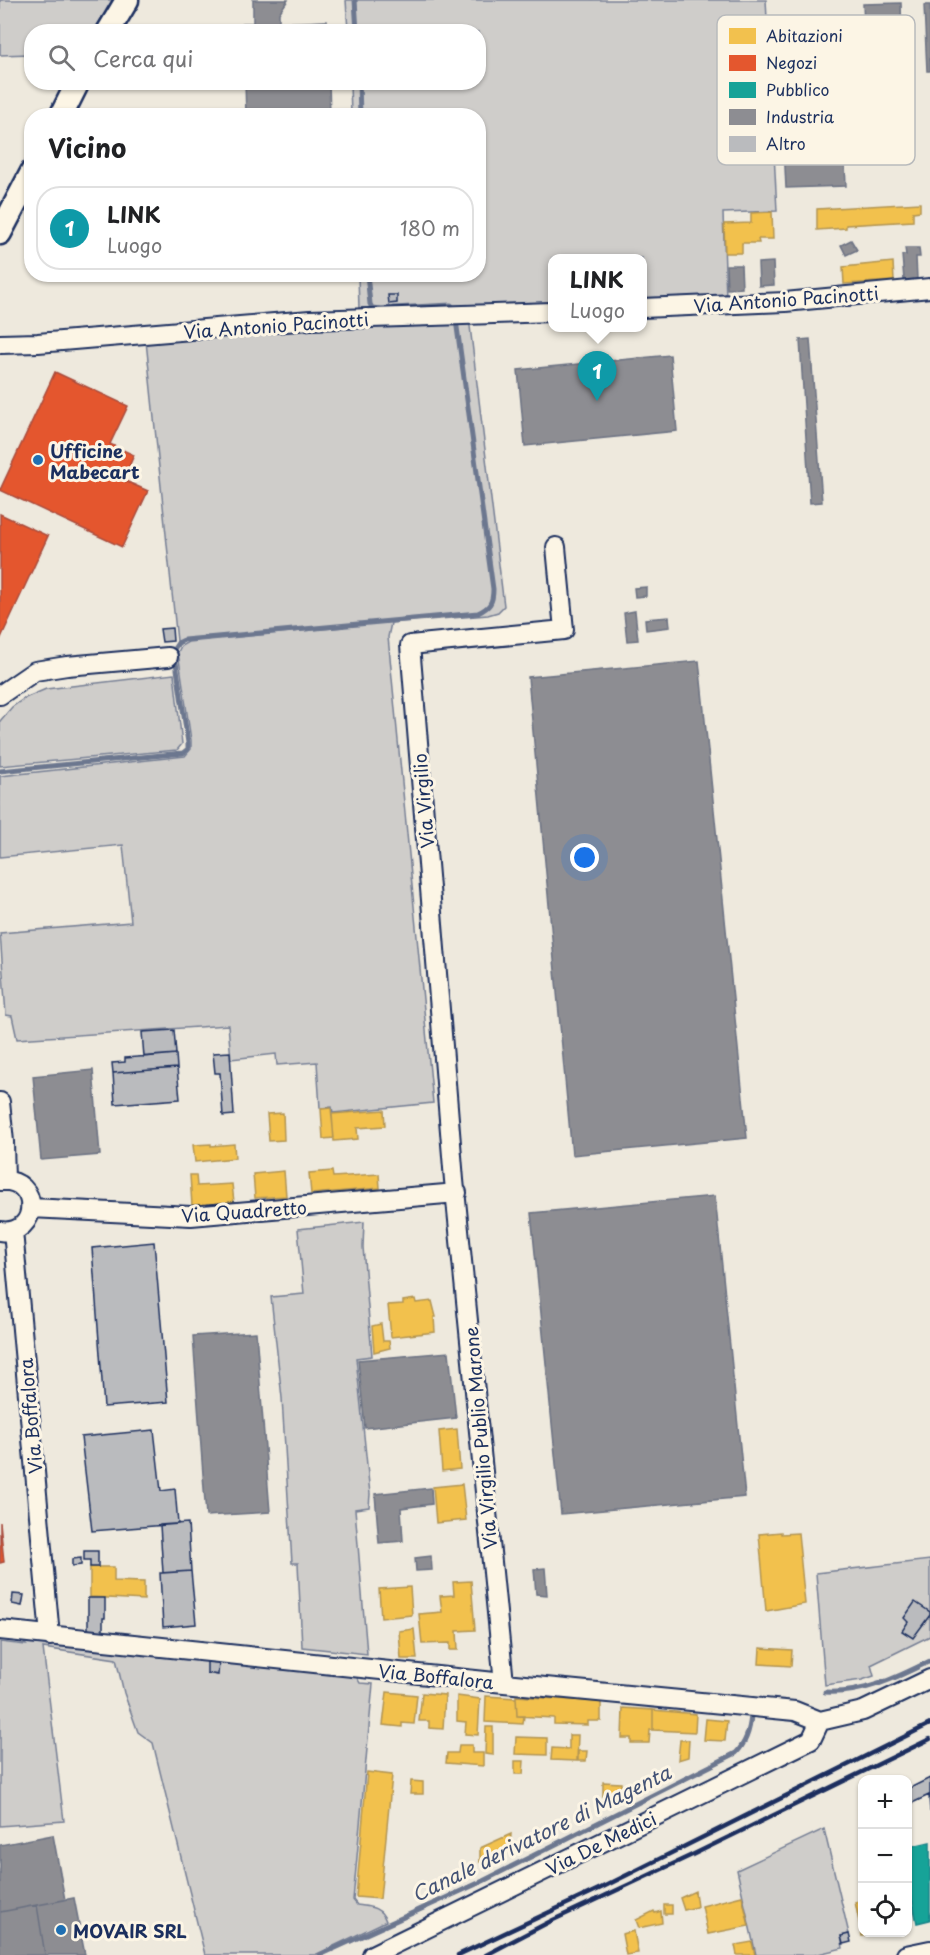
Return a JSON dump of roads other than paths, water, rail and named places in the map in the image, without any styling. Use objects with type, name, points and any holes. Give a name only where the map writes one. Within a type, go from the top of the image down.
[{"type":"main road","points":[[113,24],[127,0]]},
{"type":"main road","points":[[65,108],[74,90]]},
{"type":"main road","points":[[0,232],[24,187]]},
{"type":"street","name":"Via Antonio Pacinotti","points":[[647,308],[785,302],[930,288]]},
{"type":"street","name":"Via Antonio Pacinotti","points":[[0,344],[38,343],[310,320],[403,319],[548,312]]},
{"type":"street","name":"Via Virgilio","points":[[457,1193],[410,645],[564,630],[556,547]]},
{"type":"street","points":[[0,695],[35,671],[168,657]]},
{"type":"street","points":[[0,1102],[3,1181],[18,1185],[26,1191],[31,1208]]},
{"type":"street","name":"Via Quadretto","points":[[31,1208],[191,1216],[457,1193]]},
{"type":"street","name":"Via Virgilio Publio Marone","points":[[457,1193],[504,1683]]},
{"type":"street","name":"Via Boffalora","points":[[31,1208],[24,1224],[6,1231],[50,1636]]},
{"type":"street","name":"Via Boffalora","points":[[0,1630],[795,1711],[820,1721]]},
{"type":"street","points":[[820,1721],[863,1711],[930,1678]]},
{"type":"street","name":"Via De Medici","points":[[372,1955],[811,1740],[820,1721]]},
{"type":"street","points":[[906,1955],[930,1950]]},
{"type":"waterway","points":[[355,0],[356,24]]},
{"type":"waterway","points":[[359,90],[360,108]]},
{"type":"waterway","points":[[368,282],[370,304],[372,308],[380,309]]},
{"type":"waterway","points":[[393,308],[451,305],[455,309]]},
{"type":"waterway","points":[[0,771],[183,753],[188,749],[188,743],[174,649],[184,640],[478,613],[488,606],[493,589],[456,320]]},
{"type":"waterway","name":"Canale derivatore di Magenta","points":[[825,1692],[866,1688],[892,1679],[930,1661]]},
{"type":"waterway","name":"Canale derivatore di Magenta","points":[[320,1955],[483,1881],[736,1753],[747,1735],[751,1715]]},
{"type":"railway","points":[[458,1955],[601,1888],[930,1724]]},
{"type":"railway","points":[[486,1955],[551,1921],[930,1739]]},
{"type":"place","name":"LINK","points":[[597,401]]},
{"type":"place","name":"Ufficine Mabecart","points":[[38,460]]},
{"type":"place","name":"MOVAIR SRL","points":[[61,1930]]}]
